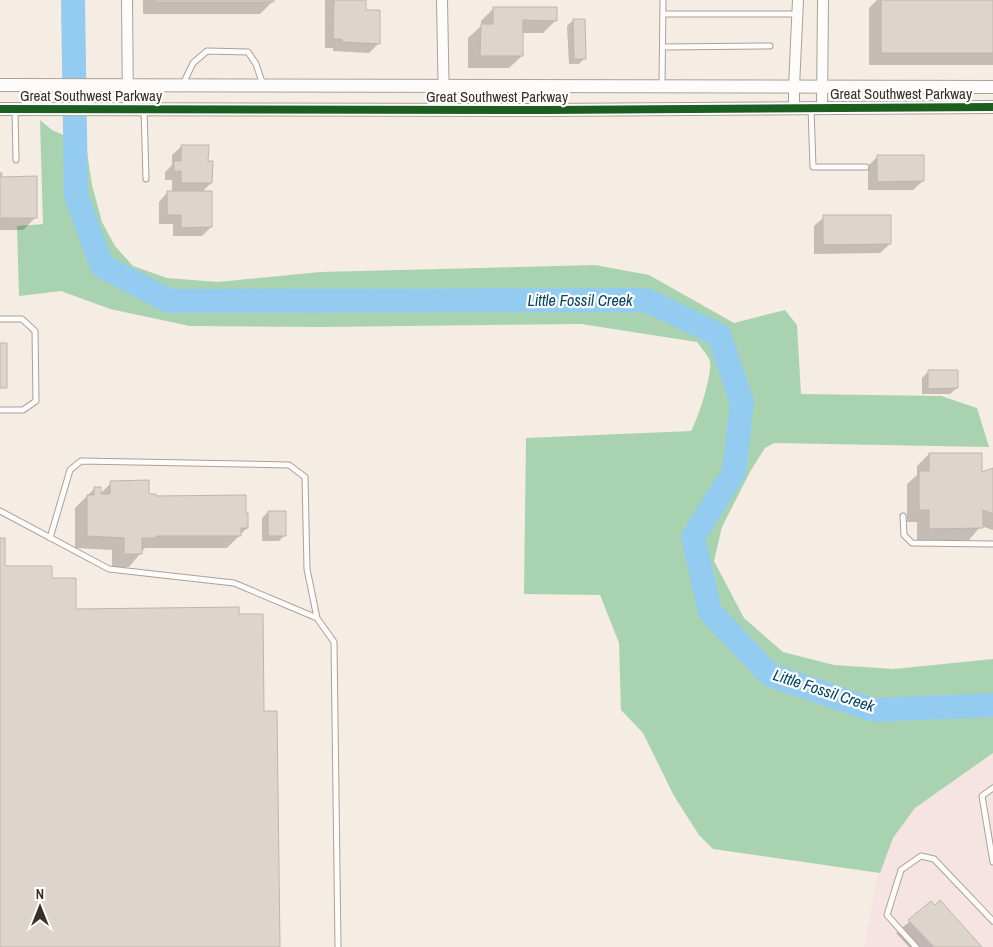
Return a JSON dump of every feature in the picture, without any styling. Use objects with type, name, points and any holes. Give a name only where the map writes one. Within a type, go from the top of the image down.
[{"type":"street","points":[[121,109],[127,0]]},
{"type":"street","points":[[442,0],[444,110]]},
{"type":"street","points":[[794,107],[798,0]]},
{"type":"street","points":[[817,107],[822,87],[823,0]]},
{"type":"street","name":"Great Southwest Parkway","points":[[0,84],[993,87]]},
{"type":"street","name":"Great Southwest Parkway","points":[[0,109],[544,110],[993,107]]},
{"type":"lane","points":[[662,86],[663,0]]},
{"type":"lane","points":[[663,14],[798,14]]},
{"type":"lane","points":[[663,47],[770,46]]},
{"type":"lane","points":[[182,85],[193,63],[206,52],[248,52],[256,64],[263,85]]},
{"type":"lane","points":[[817,107],[813,167],[866,167]]},
{"type":"lane","points":[[15,109],[16,160]]},
{"type":"lane","points":[[144,109],[146,179]]},
{"type":"lane","points":[[0,319],[22,319],[35,331],[36,392],[36,401],[23,410],[0,410]]},
{"type":"lane","points":[[50,538],[70,470],[81,461],[289,465],[305,477],[307,569],[317,618],[334,642],[338,947]]},
{"type":"lane","points":[[0,511],[109,569],[234,583],[317,618]]},
{"type":"lane","points":[[903,516],[904,535],[912,543],[993,544]]},
{"type":"lane","points":[[993,788],[982,796],[993,862]]},
{"type":"lane","points":[[916,947],[887,915],[901,870],[920,856],[934,859],[993,920]]},
{"type":"shaded area","points":[[993,753],[993,947],[864,947],[876,882],[893,838],[915,808]]},
{"type":"green space","points":[[40,120],[52,130],[86,145],[92,185],[102,222],[115,246],[133,266],[167,278],[218,282],[320,272],[595,265],[649,275],[734,323],[785,310],[797,325],[801,394],[941,396],[977,408],[989,447],[774,443],[765,448],[751,470],[722,527],[714,561],[744,618],[783,652],[834,665],[894,669],[993,659],[993,753],[915,808],[893,838],[880,873],[713,849],[699,835],[674,796],[643,733],[621,710],[619,643],[600,595],[524,594],[526,438],[691,431],[704,397],[710,368],[708,357],[697,342],[581,324],[320,327],[190,326],[110,309],[61,291],[19,296],[17,226],[43,224]]},
{"type":"building","points":[[155,0],[274,0],[274,2],[155,2]]},
{"type":"building","points":[[334,0],[366,0],[366,10],[380,10],[380,44],[342,42],[342,39],[333,39]]},
{"type":"building","points":[[881,0],[993,0],[993,53],[881,53]]},
{"type":"building","points":[[493,7],[557,7],[557,21],[523,20],[523,56],[480,56],[481,24],[493,24]]},
{"type":"building","points":[[573,19],[585,19],[586,59],[574,59]]},
{"type":"building","points":[[181,145],[209,145],[208,161],[213,161],[212,183],[181,183],[181,171],[174,171],[174,161],[181,161]]},
{"type":"building","points":[[877,155],[924,155],[924,181],[877,182]]},
{"type":"building","points":[[0,173],[2,173],[2,177],[37,176],[37,218],[0,218]]},
{"type":"building","points":[[167,191],[212,191],[212,227],[181,228],[181,215],[167,215]]},
{"type":"building","points":[[823,215],[891,215],[891,244],[823,245]]},
{"type":"building","points":[[0,343],[7,343],[7,388],[0,388]]},
{"type":"building","points":[[928,370],[958,370],[958,388],[928,389]]},
{"type":"building","points":[[929,453],[982,453],[982,472],[993,468],[993,514],[983,510],[983,528],[929,529],[929,510],[919,510],[919,471],[929,471]]},
{"type":"building","points":[[149,480],[149,494],[156,494],[156,496],[246,495],[248,528],[241,528],[241,536],[156,536],[156,538],[142,538],[142,554],[124,554],[124,538],[87,536],[87,495],[94,495],[94,487],[101,487],[101,494],[110,494],[110,481]]},
{"type":"building","points":[[268,511],[286,511],[286,536],[268,536]]},
{"type":"building","points":[[0,538],[5,538],[5,566],[52,566],[52,578],[76,578],[76,609],[239,607],[239,614],[263,614],[264,711],[277,711],[280,947],[0,947]]},
{"type":"building","points":[[940,900],[982,947],[934,947],[908,920],[931,901],[935,905]]},
{"type":"waterway","name":"Little Fossil Creek","points":[[73,0],[76,195],[102,266],[169,301],[646,300],[719,335],[742,402],[734,472],[693,537],[710,612],[770,675],[874,710],[993,705]]},
{"type":"cycle path","points":[[0,109],[544,110],[993,107]]}]
